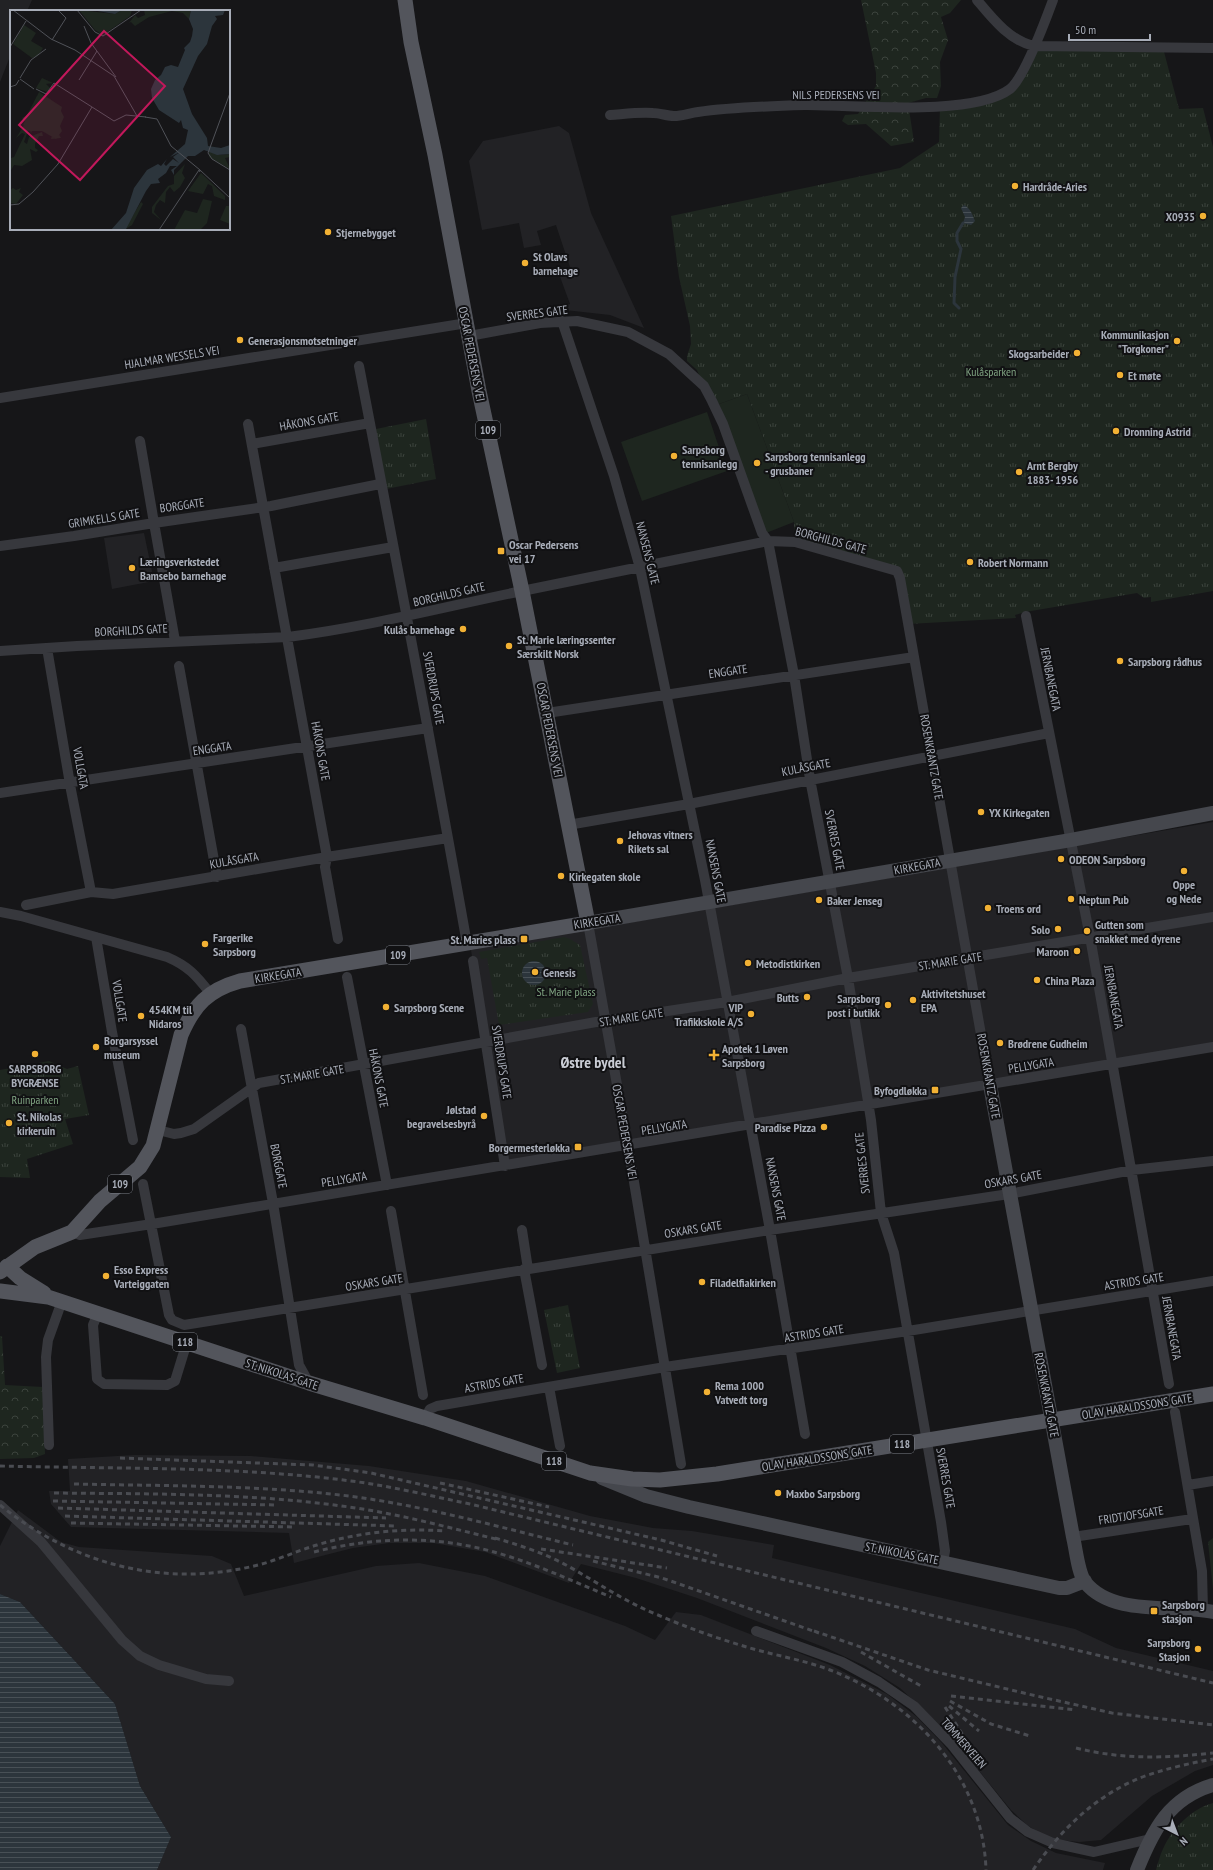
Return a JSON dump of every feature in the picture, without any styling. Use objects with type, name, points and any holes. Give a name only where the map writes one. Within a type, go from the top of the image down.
[{"type":"main road","name":"OSCAR PEDERSENS VEI","points":[[405,0],[411,42],[435,155],[468,329],[547,713],[588,923]]},
{"type":"main road","name":"KIRKEGATA","points":[[210,993],[240,982],[588,923]]},
{"type":"main road","name":"109","points":[[2,1269],[36,1247],[72,1232],[100,1201],[140,1167],[153,1146],[158,1130],[181,1035],[192,1014],[210,993]]},
{"type":"main road","name":"ST. NIKOLAS-GATE","points":[[2,1269],[55,1299]]},
{"type":"main road","name":"ST. NIKOLAS-GATE","points":[[0,1291],[55,1299],[309,1383],[425,1418],[517,1449]]},
{"type":"main road","name":"OLAV HARALDSSONS GATE","points":[[517,1449],[590,1473],[632,1479],[681,1479],[1213,1394]]},
{"type":"street","points":[[977,0],[1010,34],[1024,44],[1034,46],[1213,48]]},
{"type":"street","name":"NILS PEDERSENS VEI","points":[[610,115],[653,113],[673,116],[698,112],[806,106],[890,107],[966,104],[984,101],[1002,94],[1011,88],[1021,74],[1053,0]]},
{"type":"street","name":"NANSENS GATE","points":[[562,321],[614,476],[640,568],[709,903],[770,1230],[805,1434]]},
{"type":"street","name":"SVERRES GATE","points":[[468,329],[577,321],[593,323],[628,332],[669,354],[704,386],[723,424],[762,533],[768,541],[794,675],[810,779],[848,978],[869,1106],[881,1213],[894,1253],[944,1544],[945,1551],[943,1562]]},
{"type":"street","name":"HJALMAR WESSELS VEI","points":[[0,398],[468,329]]},
{"type":"street","name":"SVERDRUPS GATE","points":[[359,366],[380,484],[428,728],[467,944]]},
{"type":"street","name":"HÅKONS GATE","points":[[252,444],[370,423]]},
{"type":"street","name":"HÅKONS GATE","points":[[248,424],[327,857],[325,867],[338,939]]},
{"type":"street","name":"GRIMKELLS GATE","points":[[0,546],[154,523],[140,442]]},
{"type":"street","points":[[262,507],[380,484]]},
{"type":"street","name":"BORGGATE","points":[[175,642],[154,523],[262,507]]},
{"type":"street","name":"BORGHILDS GATE","points":[[0,651],[288,637],[407,617],[522,591],[768,541],[795,542],[897,571]]},
{"type":"street","points":[[274,568],[393,547]]},
{"type":"street","name":"ROSENKRANTZ GATE","points":[[897,571],[900,578],[1009,1194],[1074,1537],[1085,1581]]},
{"type":"street","name":"JERNBANEGATA","points":[[1026,616],[1072,840],[1094,958],[1169,1384]]},
{"type":"street","name":"VOLLGATA","points":[[47,648],[70,783],[91,892]]},
{"type":"street","name":"ENGGATE","points":[[547,713],[666,693],[914,657]]},
{"type":"street","points":[[179,666],[216,877]]},
{"type":"street","name":"ENGGATA","points":[[0,793],[196,763],[307,748],[428,728]]},
{"type":"street","name":"KULÅSGATE","points":[[568,825],[689,804],[1049,733]]},
{"type":"street","name":"KIRKEGATA","points":[[588,923],[1072,840],[1210,811]]},
{"type":"street","name":"KULÅSGATA","points":[[26,905],[91,892],[113,894],[327,857],[448,838]]},
{"type":"street","points":[[0,912],[21,916],[167,957],[181,963],[194,973],[210,993]]},
{"type":"street","name":"ST. MARIE GATE","points":[[158,1130],[174,1134],[194,1129],[251,1087],[259,1083],[605,1021],[727,1002],[848,978],[1213,917]]},
{"type":"street","name":"OSCAR PEDERSENS VEI","points":[[588,923],[628,1146],[681,1464]]},
{"type":"street","name":"VOLLGATE","points":[[96,937],[112,1032],[133,1140]]},
{"type":"street","name":"SVERDRUPS GATE","points":[[473,962],[505,1166]]},
{"type":"street","name":"HÅKONS GATE","points":[[347,976],[387,1185]]},
{"type":"street","name":"BORGGATE","points":[[241,1029],[273,1203],[300,1365],[309,1383]]},
{"type":"street","name":"PELLYGATA","points":[[72,1232],[80,1235],[152,1224],[1213,1048]]},
{"type":"street","name":"OSKARS GATE","points":[[152,1224],[169,1315],[172,1320],[178,1324],[192,1325],[526,1269],[1009,1194],[1132,1170],[1213,1161]]},
{"type":"street","points":[[143,1184],[152,1224]]},
{"type":"street","points":[[391,1211],[423,1395]]},
{"type":"street","points":[[522,1230],[526,1269],[542,1365]]},
{"type":"street","name":"ASTRIDS GATE","points":[[425,1418],[430,1409],[437,1406],[665,1368],[790,1350],[1213,1281]]},
{"type":"street","points":[[49,1444],[46,1358],[55,1299]]},
{"type":"street","points":[[98,1313],[93,1325],[97,1379],[104,1384],[167,1385],[174,1381],[187,1342]]},
{"type":"street","points":[[549,1387],[560,1446]]},
{"type":"street","points":[[1085,1581],[1104,1596],[1125,1604],[1208,1611],[1175,1412]]},
{"type":"street","name":"ST. NIKOLAS GATE","points":[[590,1473],[646,1496],[816,1536],[1059,1588],[1067,1588],[1085,1581]]},
{"type":"street","points":[[1188,1485],[1213,1481]]},
{"type":"street","points":[[0,1505],[41,1542],[122,1640],[140,1656],[159,1665],[199,1677],[229,1681]]},
{"type":"street","name":"FRIDTJOFSGATE","points":[[1074,1537],[1192,1519]]},
{"type":"street","name":"TØMMERVEIEN","points":[[756,1631],[842,1662],[879,1682],[914,1706],[951,1744],[1010,1818],[1028,1832],[1053,1843],[1094,1852],[1150,1839]]},
{"type":"street","points":[[1137,1870],[1150,1839],[1165,1815],[1184,1798],[1203,1788],[1213,1785]]},
{"type":"shaded area","points":[[0,0],[32,0],[27,10],[10,10],[10,57],[0,82]]},
{"type":"shaded area","points":[[559,126],[569,133],[591,213],[644,328],[610,315],[565,310],[564,306],[570,304],[559,274],[571,270],[556,225],[537,231],[541,245],[524,248],[519,223],[482,230],[469,161],[483,141]]},
{"type":"shaded area","points":[[964,205],[970,210],[975,221],[971,225],[963,223],[965,217],[961,208]]},
{"type":"shaded area","points":[[144,533],[154,581],[112,589],[104,538]]},
{"type":"shaded area","points":[[1213,822],[1213,1047],[505,1166],[471,950]]},
{"type":"shaded area","points":[[534,961],[543,964],[546,973],[543,982],[534,985],[525,982],[522,973],[525,964]]},
{"type":"shaded area","points":[[134,1455],[251,1456],[369,1466],[466,1481],[590,1516],[653,1528],[692,1531],[774,1545],[772,1558],[1075,1629],[1116,1648],[1213,1671],[1213,1765],[1195,1771],[1152,1796],[1101,1840],[1079,1842],[1059,1840],[1041,1834],[1027,1825],[1011,1810],[948,1733],[900,1688],[865,1666],[826,1648],[697,1598],[636,1578],[581,1564],[569,1583],[485,1552],[433,1543],[389,1543],[353,1548],[294,1563],[289,1533],[71,1527],[51,1504],[49,1491],[70,1491],[68,1459]]},
{"type":"shaded area","points":[[18,1510],[61,1542],[79,1547],[212,1556],[231,1564],[244,1596],[376,1566],[419,1563],[485,1576],[625,1626],[655,1640],[676,1612],[701,1615],[830,1665],[887,1694],[917,1717],[942,1743],[1008,1825],[1031,1841],[1056,1853],[1105,1863],[1103,1870],[157,1870],[171,1837],[140,1786],[115,1704],[20,1602],[0,1594],[0,1546]]},
{"type":"shaded area","points":[[0,1594],[20,1602],[115,1704],[140,1786],[171,1837],[157,1870],[0,1870]]},
{"type":"green space","points":[[861,0],[961,0],[950,13],[941,17],[948,40],[940,62],[941,86],[937,98],[926,98],[908,103],[914,142],[891,146],[866,124],[848,125],[842,121],[845,115],[858,114],[876,86],[876,73]]},
{"type":"green space","name":"Kulåsparken","points":[[1034,46],[1163,48],[1179,109],[1203,108],[1213,147],[1213,591],[1151,602],[1151,597],[1144,598],[1137,593],[1025,612],[1015,615],[1016,618],[908,624],[897,571],[795,542],[794,522],[747,394],[719,404],[704,386],[697,370],[687,361],[691,344],[690,326],[679,277],[671,216],[900,168],[939,142],[940,106],[1003,94]]},
{"type":"green space","name":"Sarpsborg tennisanlegg - grusbaner","points":[[747,394],[794,522],[766,533],[719,404]]},
{"type":"green space","name":"Sarpsborg tennisanlegg","points":[[707,412],[727,471],[642,501],[621,442]]},
{"type":"green space","points":[[426,419],[436,479],[386,489],[371,430]]},
{"type":"green space","name":"St. Marie plass","points":[[564,937],[580,945],[593,1004],[588,1012],[499,1025],[487,958],[481,959],[479,952]]},
{"type":"green space","name":"Ruinparken","points":[[49,1061],[67,1069],[78,1066],[89,1115],[65,1119],[73,1144],[27,1159],[30,1178],[0,1177],[0,1070]]},
{"type":"green space","points":[[568,1305],[580,1368],[557,1373],[544,1310]]},
{"type":"green space","points":[[0,1336],[2,1336],[5,1385],[43,1387],[45,1454],[34,1458],[0,1459]]},
{"type":"green space","points":[[1213,1538],[1213,1589],[1208,1542]]},
{"type":"green space","points":[[1213,1803],[1213,1870],[1156,1870],[1160,1856],[1171,1834],[1190,1815]]},
{"type":"waterway","points":[[959,308],[954,303],[955,277],[961,249],[957,241],[957,233],[963,223]]},
{"type":"railway","points":[[120,1458],[313,1465],[371,1473],[661,1540],[717,1556]]},
{"type":"railway","points":[[0,1466],[220,1470],[308,1476],[351,1481],[411,1491],[1213,1683]]},
{"type":"railway","points":[[440,1483],[549,1507]]},
{"type":"railway","points":[[74,1484],[246,1488],[315,1492],[349,1496],[434,1511],[573,1545]]},
{"type":"railway","points":[[54,1493],[202,1495],[312,1502],[387,1513],[500,1540]]},
{"type":"railway","points":[[53,1501],[278,1505]]},
{"type":"railway","points":[[0,1505],[28,1525],[58,1543],[88,1556],[120,1566],[152,1572],[186,1574],[220,1572],[254,1566],[317,1545],[365,1534],[414,1530],[446,1531]]},
{"type":"railway","points":[[58,1508],[386,1518]]},
{"type":"railway","points":[[65,1516],[397,1526]]},
{"type":"railway","points":[[71,1523],[296,1527]]},
{"type":"railway","points":[[495,1538],[513,1543],[558,1561],[578,1571],[611,1592],[669,1620],[738,1645],[810,1663],[830,1670],[861,1684],[889,1702],[915,1723],[938,1747],[957,1774],[972,1804],[982,1836],[986,1870]]},
{"type":"railway","points":[[314,1552],[359,1543],[382,1541],[404,1540],[449,1543],[509,1556],[611,1597]]},
{"type":"railway","points":[[541,1549],[667,1568]]},
{"type":"railway","points":[[593,1561],[662,1578],[819,1633]]},
{"type":"railway","points":[[814,1631],[928,1670],[1028,1694],[1112,1713],[1213,1725]]},
{"type":"railway","points":[[861,1652],[921,1686]]},
{"type":"railway","points":[[951,1696],[1076,1710]]},
{"type":"railway","points":[[950,1701],[991,1724],[1030,1736]]},
{"type":"railway","points":[[949,1706],[979,1731]]},
{"type":"railway","points":[[945,1707],[977,1757]]},
{"type":"railway","points":[[1076,1748],[1111,1755],[1144,1757],[1213,1753]]},
{"type":"railway","points":[[1033,1870],[1069,1826],[1098,1801],[1113,1791],[1148,1775],[1213,1759]]},
{"type":"place","name":"Hardråde-Aries","points":[[1015,186]]},
{"type":"place","name":"X0935","points":[[1203,216]]},
{"type":"place","name":"Stjernebygget","points":[[328,232]]},
{"type":"place","name":"St Olavs barnehage","points":[[525,263]]},
{"type":"place","name":"Generasjonsmotsetninger","points":[[240,340]]},
{"type":"place","name":"Kommunikasjon \"Torgkoner\"","points":[[1177,341]]},
{"type":"place","name":"Skogsarbeider","points":[[1077,353]]},
{"type":"place","name":"Et møte","points":[[1120,375]]},
{"type":"place","name":"Dronning Astrid","points":[[1116,431]]},
{"type":"place","name":"Sarpsborg tennisanlegg","points":[[674,456]]},
{"type":"place","name":"Sarpsborg tennisanlegg - grusbaner","points":[[757,463]]},
{"type":"place","name":"Arnt Bergby 1883- 1956","points":[[1019,472]]},
{"type":"place","name":"Oscar Pedersens vei 17","points":[[501,551]]},
{"type":"place","name":"Robert Normann","points":[[970,562]]},
{"type":"place","name":"Læringsverkstedet Bamsebo barnehage","points":[[132,568]]},
{"type":"place","name":"Kulås barnehage","points":[[463,629]]},
{"type":"place","name":"St. Marie læringssenter Særskilt Norsk","points":[[509,646]]},
{"type":"place","name":"Sarpsborg rådhus","points":[[1120,661]]},
{"type":"place","name":"YX Kirkegaten","points":[[981,812]]},
{"type":"place","name":"Jehovas vitners Rikets sal","points":[[620,841]]},
{"type":"place","name":"ODEON Sarpsborg","points":[[1061,859]]},
{"type":"place","name":"Oppe og Nede","points":[[1184,871]]},
{"type":"place","name":"Kirkegaten skole","points":[[561,876]]},
{"type":"place","name":"Neptun Pub","points":[[1071,899]]},
{"type":"place","name":"Baker Jenseg","points":[[819,900]]},
{"type":"place","name":"Troens ord","points":[[988,908]]},
{"type":"place","name":"Solo","points":[[1058,929]]},
{"type":"place","name":"Gutten som snakket med dyrene","points":[[1087,931]]},
{"type":"place","name":"St. Maries plass","points":[[524,939]]},
{"type":"place","name":"Fargerike Sarpsborg","points":[[205,944]]},
{"type":"place","name":"Maroon","points":[[1077,951]]},
{"type":"place","name":"Metodistkirken","points":[[748,963]]},
{"type":"place","name":"Genesis","points":[[535,972]]},
{"type":"place","name":"China Plaza","points":[[1037,980]]},
{"type":"place","name":"Butts","points":[[807,997]]},
{"type":"place","name":"Aktivitetshuset EPA","points":[[913,1000]]},
{"type":"place","name":"Sarpsborg post i butikk","points":[[888,1005]]},
{"type":"place","name":"Sarpsborg Scene","points":[[386,1007]]},
{"type":"place","name":"VIP Trafikkskole A/S","points":[[751,1014]]},
{"type":"place","name":"454KM til Nidaros","points":[[141,1016]]},
{"type":"place","name":"Brødrene Gudheim","points":[[1000,1043]]},
{"type":"place","name":"Borgarsyssel museum","points":[[96,1047]]},
{"type":"place","name":"SARPSBORG BYGRÆNSE","points":[[35,1054]]},
{"type":"place","name":"Apotek 1 Løven Sarpsborg","points":[[714,1055]]},
{"type":"place","name":"Byfogdløkka","points":[[935,1090]]},
{"type":"place","name":"Jølstad begravelsesbyrå","points":[[484,1116]]},
{"type":"place","name":"St. Nikolas kirkeruin","points":[[9,1123]]},
{"type":"place","name":"Paradise Pizza","points":[[824,1127]]},
{"type":"place","name":"Borgermesterløkka","points":[[578,1147]]},
{"type":"place","name":"Esso Express Varteiggaten","points":[[106,1276]]},
{"type":"place","name":"Filadelfiakirken","points":[[702,1282]]},
{"type":"place","name":"Rema 1000 Vatvedt torg","points":[[707,1392]]},
{"type":"place","name":"Maxbo Sarpsborg","points":[[778,1493]]},
{"type":"place","name":"Sarpsborg stasjon","points":[[1154,1611]]},
{"type":"place","name":"Sarpsborg Stasjon","points":[[1198,1649]]},
{"type":"district","name":"Østre bydel","points":[[593,1062]]}]
